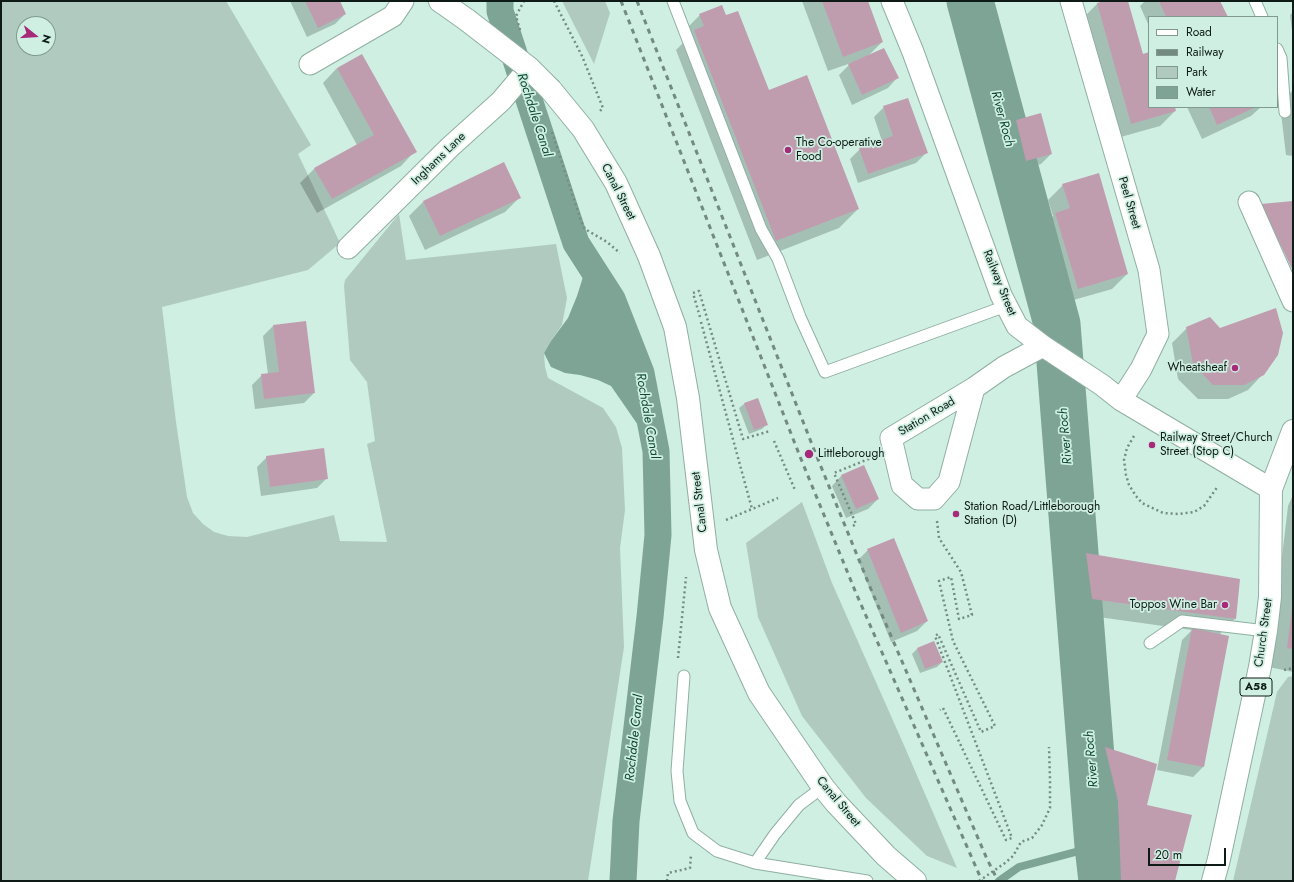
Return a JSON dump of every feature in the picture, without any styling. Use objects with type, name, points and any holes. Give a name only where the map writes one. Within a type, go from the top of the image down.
[{"type":"main road","name":"Canal Street","points":[[440,1],[529,68],[551,90],[583,129],[616,183],[649,256],[675,327],[688,398],[706,550],[720,608],[758,693],[823,787],[886,856],[915,881]]},
{"type":"main road","name":"Church Street","points":[[1212,881],[1222,844],[1260,667],[1266,631],[1270,597],[1271,489],[1293,431]]},
{"type":"street","points":[[310,64],[393,16],[402,1]]},
{"type":"street","name":"Railway Street","points":[[892,1],[913,52],[1006,306],[1017,326],[1043,346],[1102,385],[1121,400],[1271,489]]},
{"type":"street","name":"Peel Street","points":[[1071,1],[1148,270],[1158,334],[1141,369],[1121,400]]},
{"type":"street","name":"Inghams Lane","points":[[348,248],[450,147],[502,101],[529,68]]},
{"type":"street","points":[[1249,202],[1293,301]]},
{"type":"street","name":"Station Road","points":[[974,388],[949,482],[934,499],[918,500],[902,485],[891,438],[974,388],[1004,367],[1043,346]]},
{"type":"lane","points":[[673,1],[761,229],[778,259],[800,317],[825,372],[1006,306]]},
{"type":"lane","points":[[1255,1],[1262,16]]},
{"type":"lane","points":[[1278,51],[1281,58],[1286,112]]},
{"type":"lane","points":[[1150,643],[1182,621],[1266,631]]},
{"type":"lane","points":[[684,676],[677,771],[680,801],[693,833],[717,851],[755,864],[867,881]]},
{"type":"lane","points":[[755,864],[775,834],[799,805],[823,787]]},
{"type":"path","points":[[554,1],[582,56],[603,108],[599,112]]},
{"type":"path","points":[[752,509],[693,293],[699,291],[743,439],[770,431]]},
{"type":"path","points":[[1147,415],[1127,448],[1124,460],[1129,485],[1142,503],[1163,513],[1179,514],[1194,512],[1204,506],[1232,466]]},
{"type":"path","points":[[774,441],[795,490]]},
{"type":"path","points":[[853,526],[856,524],[834,473],[894,450]]},
{"type":"path","points":[[724,521],[778,498]]},
{"type":"path","points":[[934,499],[939,538],[961,572],[972,615],[959,619],[951,578],[939,581],[952,641],[996,726],[981,732],[938,634],[935,636],[1012,838],[1006,840],[943,708],[940,710]]},
{"type":"path","points":[[684,676],[676,671],[686,574]]},
{"type":"path","points":[[979,881],[1005,864],[1013,856],[1021,842],[1032,838],[1042,825],[1050,808],[1048,747]]},
{"type":"path","points":[[667,881],[668,873],[690,868],[693,833]]},
{"type":"green space","points":[[1,1],[226,1],[311,145],[298,154],[340,243],[308,270],[162,307],[187,497],[193,513],[203,524],[214,532],[228,536],[247,537],[334,515],[340,541],[387,542],[367,444],[375,441],[367,382],[350,360],[344,286],[345,280],[399,214],[406,260],[556,244],[567,298],[562,325],[544,353],[545,367],[548,378],[603,408],[616,427],[622,448],[625,510],[620,548],[624,647],[588,881],[1,881]]},
{"type":"green space","points":[[562,1],[605,1],[610,13],[594,64]]},
{"type":"green space","points":[[802,502],[832,583],[957,868],[927,856],[866,798],[802,716],[758,617],[746,543]]},
{"type":"green space","points":[[1293,676],[1293,881],[1233,881],[1277,692],[1288,677]]},
{"type":"water","points":[[588,261],[612,299],[641,373],[656,451],[611,386],[598,380],[565,373],[551,367],[544,353],[568,318],[577,296]]},
{"type":"building","points":[[305,1],[340,1],[346,14],[318,28]]},
{"type":"building","points":[[822,1],[868,1],[883,42],[843,57]]},
{"type":"building","points":[[1104,1],[1128,1],[1143,54],[1148,52],[1148,108],[1175,108],[1176,111],[1131,124],[1097,3]]},
{"type":"building","points":[[1159,1],[1220,1],[1228,16],[1166,16]]},
{"type":"building","name":"The Co-operative Food","points":[[722,5],[726,15],[738,11],[769,90],[807,75],[859,209],[776,241],[694,30],[704,26],[699,14]]},
{"type":"building","points":[[884,48],[899,78],[862,95],[848,64]]},
{"type":"building","points":[[362,54],[417,152],[332,199],[314,168],[374,135],[337,68]]},
{"type":"building","points":[[908,98],[928,153],[868,174],[859,148],[893,136],[883,106]]},
{"type":"building","points":[[1209,108],[1254,108],[1217,125]]},
{"type":"building","points":[[1041,113],[1052,154],[1026,161],[1016,120]]},
{"type":"building","points":[[504,162],[521,198],[440,236],[423,201]]},
{"type":"building","points":[[1099,173],[1128,274],[1078,289],[1055,213],[1070,208],[1062,184]]},
{"type":"building","points":[[1293,201],[1293,271],[1261,204]]},
{"type":"building","points":[[1276,308],[1283,333],[1278,355],[1264,375],[1244,385],[1213,385],[1193,364],[1186,327],[1210,317],[1220,328]]},
{"type":"building","points":[[306,321],[315,393],[264,399],[261,374],[279,372],[273,325]]},
{"type":"building","points":[[758,398],[768,425],[754,430],[744,403]]},
{"type":"building","points":[[324,448],[328,479],[270,487],[266,456]]},
{"type":"building","points":[[864,465],[879,499],[856,509],[841,475]]},
{"type":"building","points":[[894,538],[928,621],[901,633],[867,549]]},
{"type":"building","points":[[1086,553],[1240,579],[1236,619],[1092,599]]},
{"type":"building","points":[[1293,608],[1293,649],[1287,648]]},
{"type":"building","points":[[1192,628],[1229,636],[1204,767],[1167,760]]},
{"type":"building","points":[[934,641],[943,662],[925,669],[917,648]]},
{"type":"building","points":[[1105,747],[1157,764],[1147,805],[1192,815],[1175,881],[1121,881],[1118,801]]},
{"type":"waterway","name":"Rochdale Canal","points":[[500,1],[500,11],[576,243],[612,299],[641,373],[656,451],[658,535],[626,821],[623,881]]},
{"type":"waterway","name":"River Roch","points":[[970,1],[1057,324],[1102,881]]},
{"type":"waterway","points":[[999,881],[1019,867],[1098,846]]},
{"type":"railway","points":[[621,1],[801,459],[856,593],[982,881]]},
{"type":"railway","points":[[637,1],[815,452],[870,587],[987,859],[998,881]]},
{"type":"place","name":"The Co-operative Food","points":[[788,150]]},
{"type":"place","name":"Wheatsheaf","points":[[1235,368]]},
{"type":"place","name":"Railway Street/Church Street (Stop C)","points":[[1152,445]]},
{"type":"place","name":"Littleborough","points":[[809,454]]},
{"type":"place","name":"Station Road/Littleborough Station (D)","points":[[956,514]]},
{"type":"place","name":"Toppos Wine Bar","points":[[1225,605]]}]
